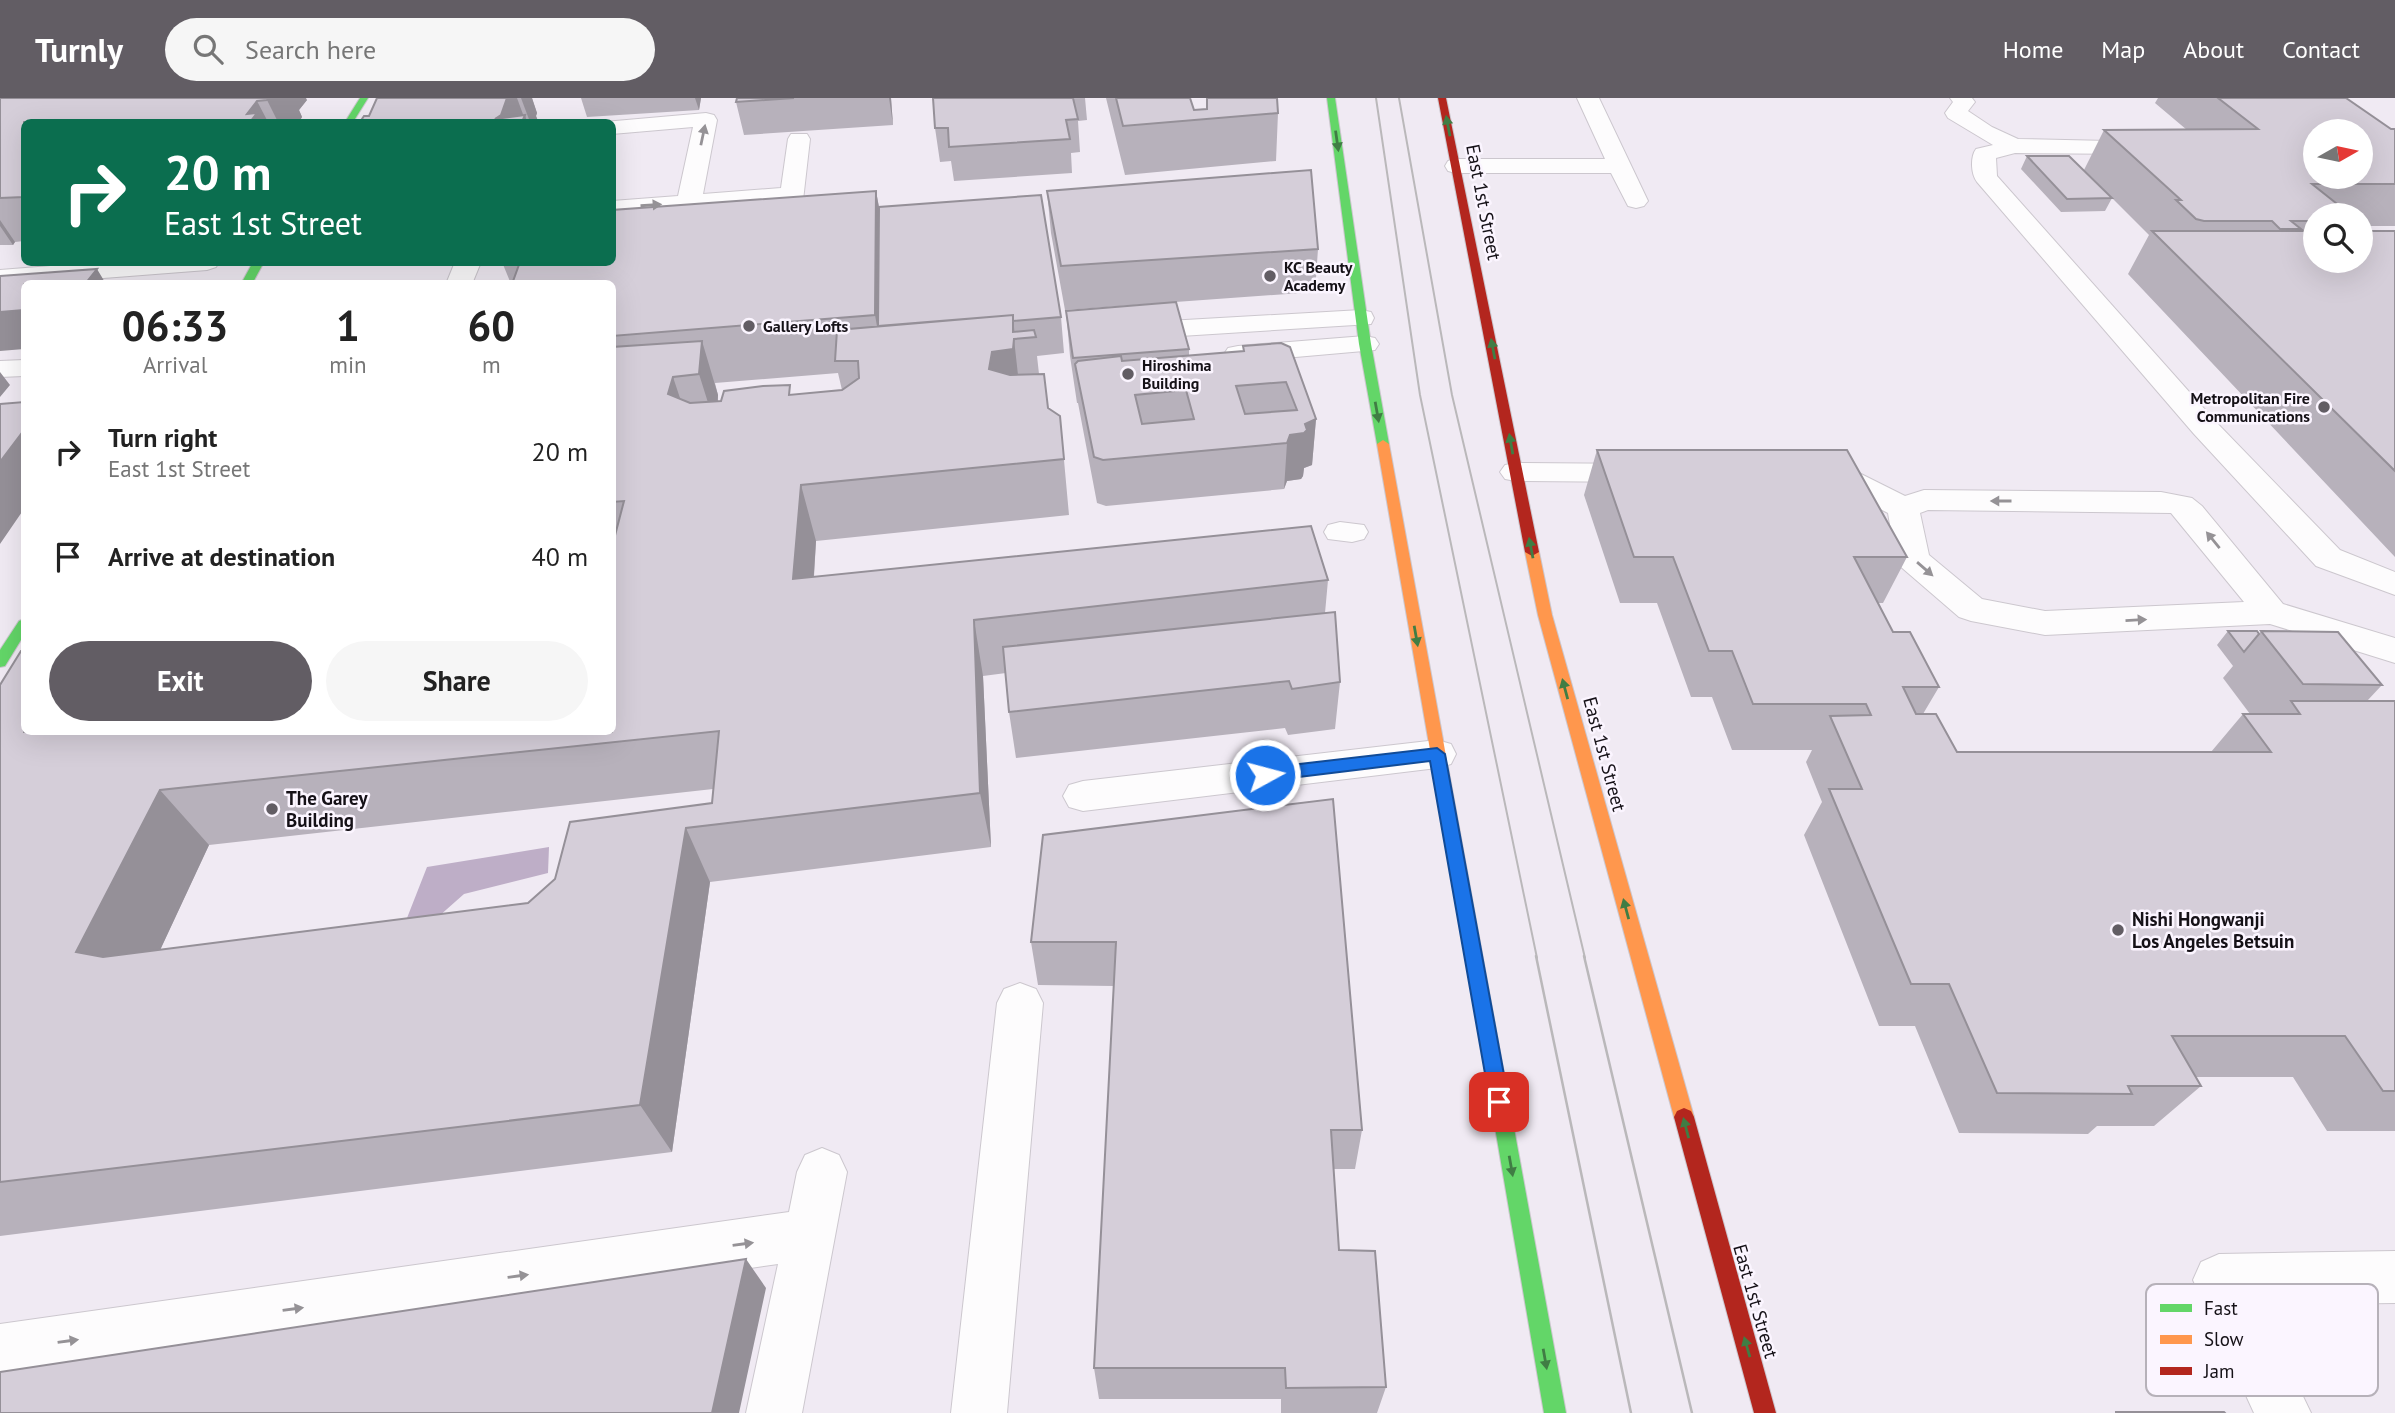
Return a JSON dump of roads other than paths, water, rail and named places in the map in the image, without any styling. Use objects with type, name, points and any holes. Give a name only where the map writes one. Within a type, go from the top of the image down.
[{"type":"main road","points":[[351,119],[365,98]]},
{"type":"main road","points":[[1331,98],[1363,331],[1555,1413]]},
{"type":"main road","name":"East 1st Street","points":[[1442,98],[1545,615],[1765,1413]]},
{"type":"main road","points":[[1322,186],[1344,184]]},
{"type":"main road","points":[[0,662],[21,629]]},
{"type":"street","points":[[1588,98],[1636,201]]},
{"type":"street","points":[[1961,98],[1964,102],[1956,113],[1984,132],[2014,146]]},
{"type":"street","points":[[616,127],[706,120],[689,202]]},
{"type":"street","points":[[789,223],[790,194],[799,139]]},
{"type":"street","points":[[2168,145],[2014,146],[1984,154],[1985,177],[2099,311],[2328,558],[2395,584]]},
{"type":"street","points":[[1456,166],[1620,166]]},
{"type":"street","points":[[616,208],[790,194]]},
{"type":"street","points":[[0,278],[155,266]]},
{"type":"street","points":[[1101,334],[1363,331]]},
{"type":"street","points":[[1206,356],[1363,331]]},
{"type":"street","points":[[0,369],[21,368]]},
{"type":"street","points":[[1516,472],[1679,474]]},
{"type":"street","points":[[1789,477],[1844,478],[1903,508],[1924,500],[2161,502],[2181,505],[2191,513],[2271,612]]},
{"type":"street","points":[[1903,508],[1913,559],[1970,609],[2045,623],[2271,612],[2395,651]]},
{"type":"street","points":[[1083,796],[1437,754]]},
{"type":"street","points":[[978,1413],[1020,1003]]},
{"type":"street","points":[[774,1413],[822,1172]]},
{"type":"street","points":[[0,1351],[809,1234]]},
{"type":"street","points":[[2221,1284],[2219,1280],[2395,1277]]},
{"type":"street","points":[[2275,1396],[2283,1413]]},
{"type":"tram line","points":[[1376,98],[1420,395],[1537,958]]},
{"type":"tram line","points":[[1399,98],[1452,395],[1585,958]]},
{"type":"tram line","points":[[1536,956],[1631,1413]]},
{"type":"tram line","points":[[1584,956],[1692,1413]]},
{"type":"place","name":"KC Beauty Academy","points":[[1270,276]]},
{"type":"place","name":"Gallery Lofts","points":[[749,326]]},
{"type":"place","name":"Hiroshima Building","points":[[1128,374]]},
{"type":"place","name":"Metropolitan Fire Communications","points":[[2324,407]]},
{"type":"place","name":"The Garey Building","points":[[272,809]]},
{"type":"place","name":"Nishi Hongwanji Los Angeles Betsuin","points":[[2118,930]]}]
